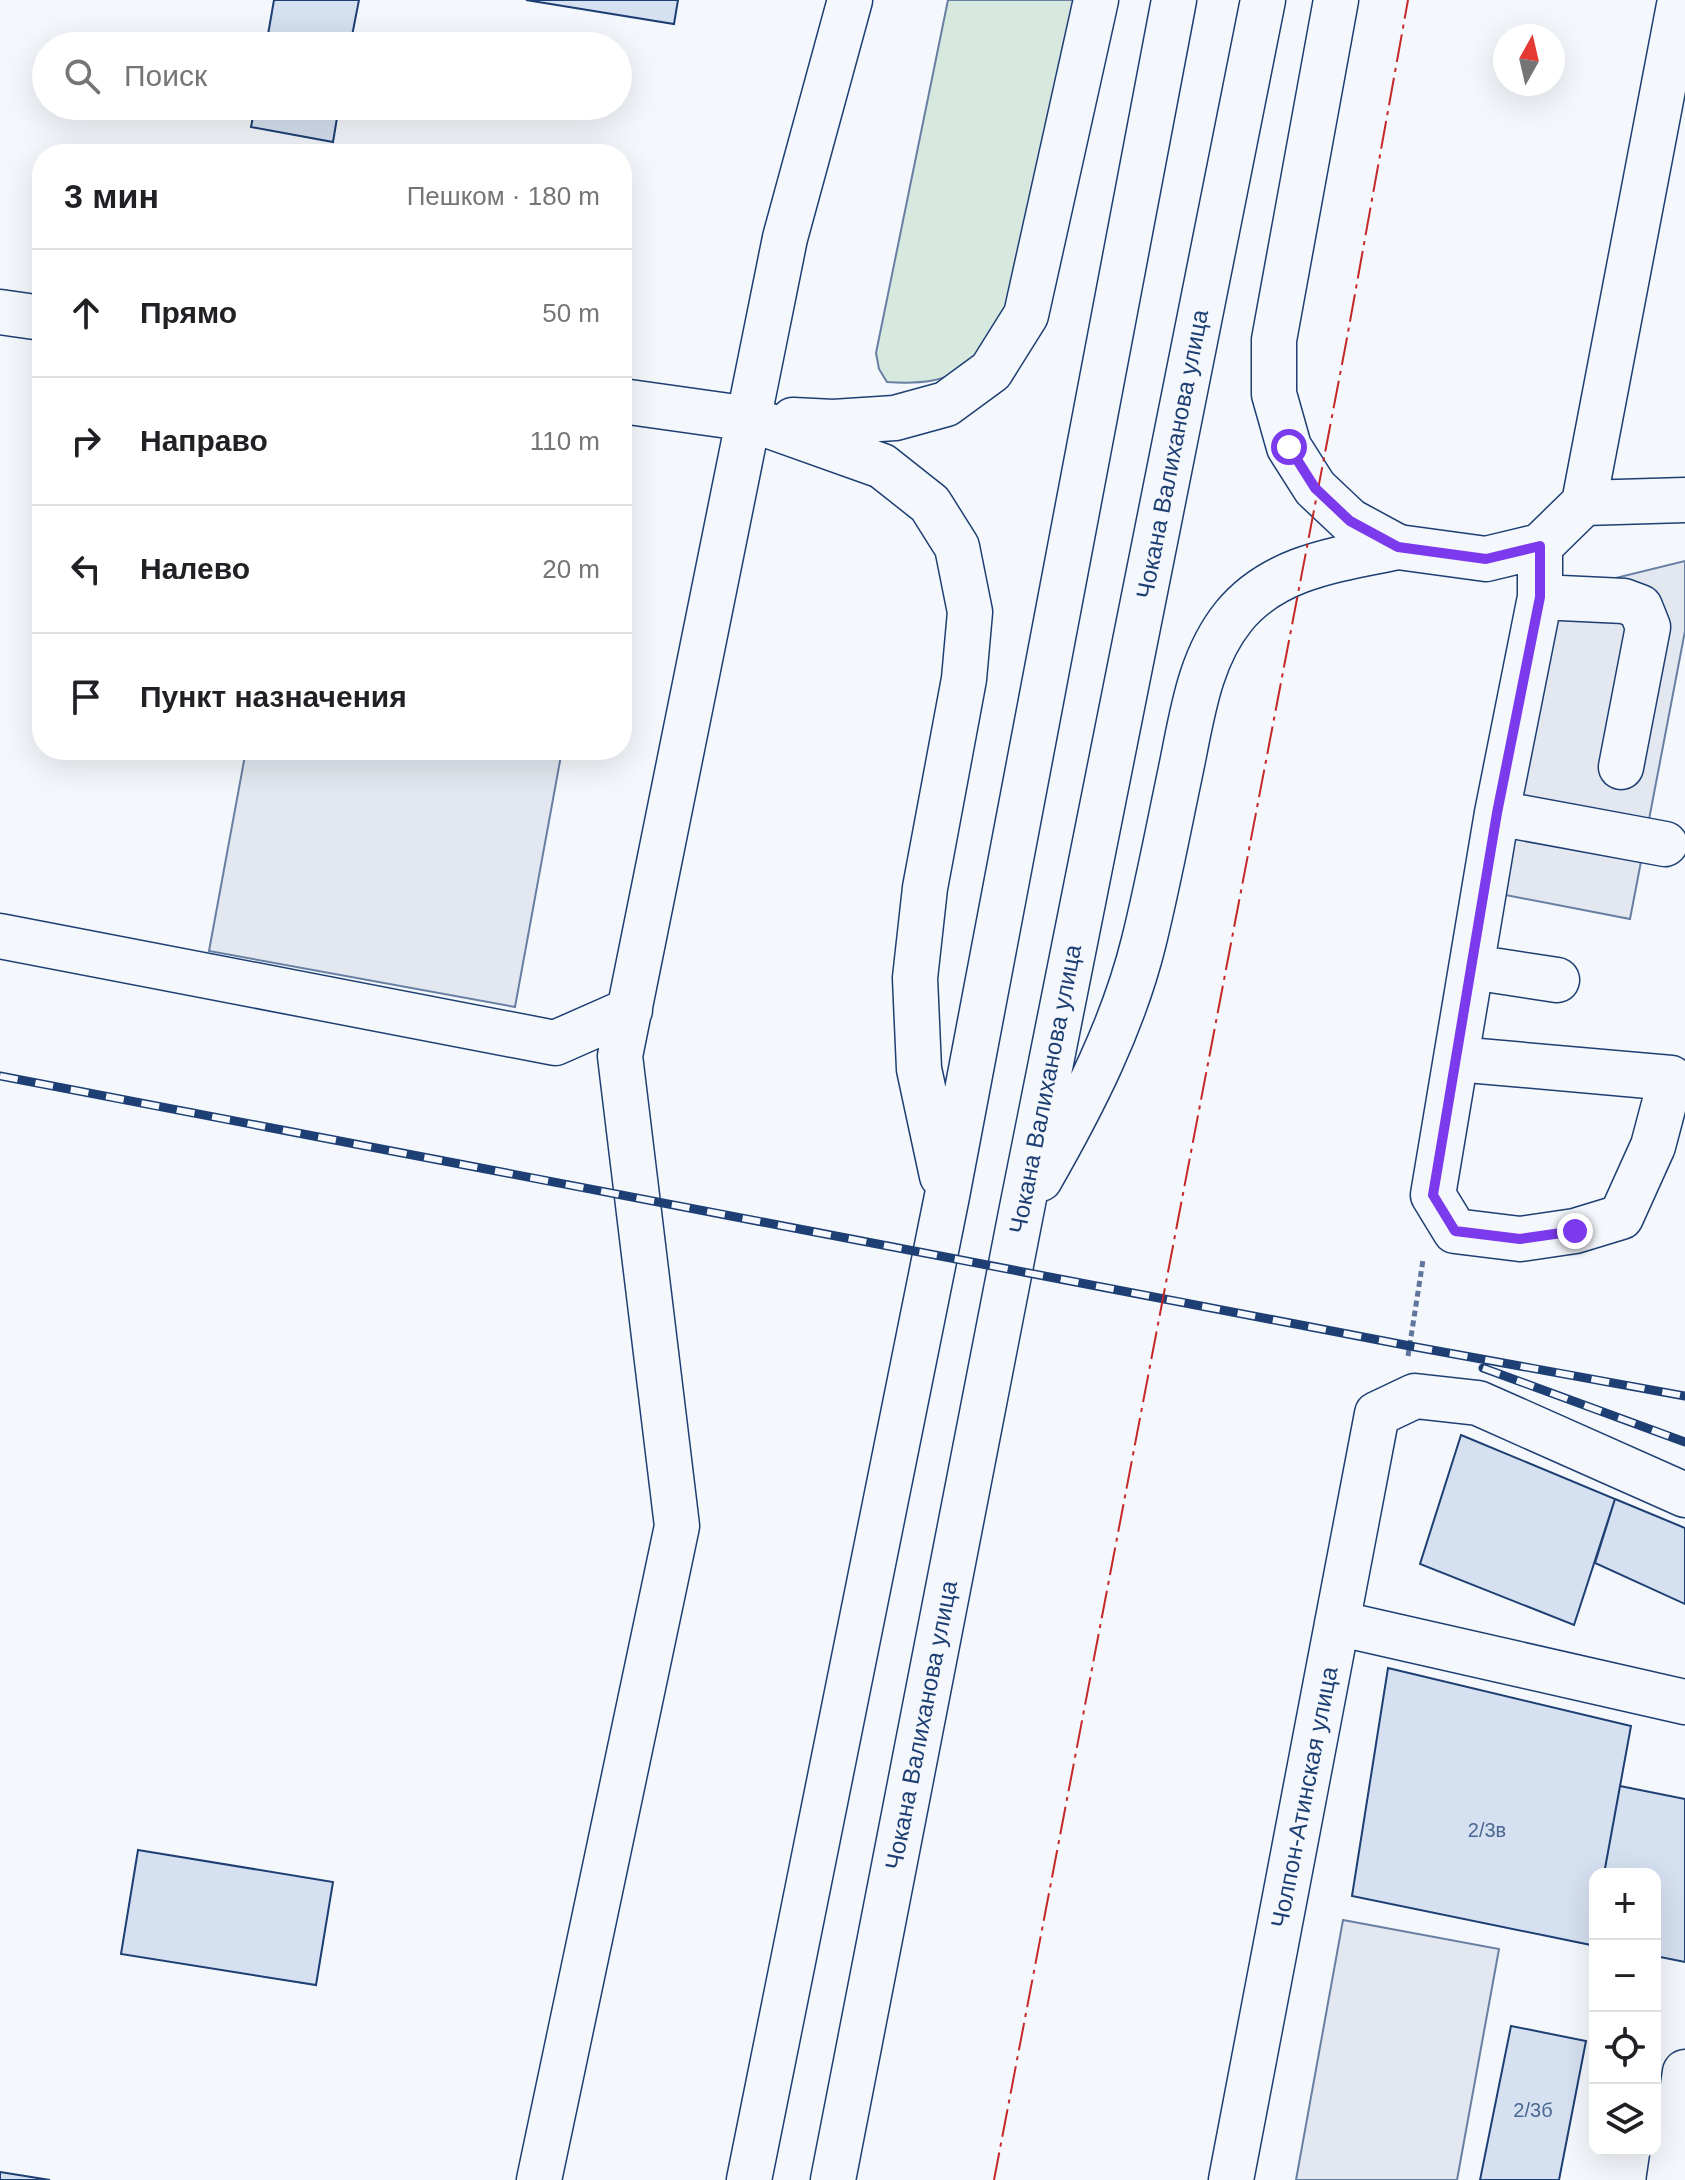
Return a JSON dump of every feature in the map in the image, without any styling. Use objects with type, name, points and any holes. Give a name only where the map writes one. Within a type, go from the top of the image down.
[{"type":"main road","points":[[539,2180],[677,1526],[620,1056],[785,238],[850,0]]},
{"type":"main road","points":[[632,402],[750,419],[833,422],[895,418],[946,404],[991,371],[1026,315],[1096,0]]},
{"type":"main road","points":[[749,2180],[947,1196],[1174,0]]},
{"type":"main road","name":"Чокана Валиханова улица","points":[[833,2180],[1021,1213],[1263,0]]},
{"type":"main road","points":[[1336,0],[1274,340],[1274,394],[1289,447],[1315,488],[1350,521],[1398,547]]},
{"type":"main road","points":[[1021,1213],[1079,1110],[1117,1028],[1144,943],[1198,688],[1214,646],[1235,615],[1253,598],[1300,569],[1398,547],[1486,559],[1540,546],[1584,503],[1681,5]]},
{"type":"main road","points":[[0,312],[32,317]]},
{"type":"main road","points":[[750,419],[882,466],[930,504],[957,547],[970,612],[964,679],[925,888],[915,978],[919,1069],[947,1196]]},
{"type":"main road","points":[[1584,503],[1685,500]]},
{"type":"main road","points":[[1456,1059],[1671,1078],[1653,1146],[1621,1217],[1575,1231],[1520,1239],[1455,1231],[1433,1195],[1497,813],[1540,597],[1540,546]]},
{"type":"main road","points":[[1540,597],[1624,601],[1640,607],[1648,627],[1621,767]]},
{"type":"main road","points":[[1497,813],[1665,844]]},
{"type":"main road","points":[[0,936],[555,1043],[630,1010]]},
{"type":"main road","points":[[1472,967],[1557,980]]},
{"type":"main road","points":[[1389,1408],[1415,1396],[1478,1403],[1685,1495]]},
{"type":"main road","name":"Чолпон-Атинская улица","points":[[1231,2180],[1337,1623],[1389,1408]]},
{"type":"main road","points":[[1337,1623],[1685,1702]]},
{"type":"main road","points":[[1669,2180],[1685,2072]]},
{"type":"path","points":[[1389,1408],[1433,1195]]},
{"type":"shaded area","points":[[948,0],[1076,0],[1009,304],[986,343],[963,368],[949,376],[932,380],[887,382],[879,369],[876,353]]},
{"type":"shaded area","points":[[1685,561],[1685,631],[1630,919],[1485,891],[1546,595]]},
{"type":"shaded area","points":[[244,760],[560,760],[515,1007],[209,951]]},
{"type":"shaded area","points":[[1343,1920],[1499,1949],[1457,2180],[1296,2180]]},
{"type":"building","points":[[274,0],[359,0],[353,32],[268,32]]},
{"type":"building","points":[[526,0],[678,0],[674,24]]},
{"type":"building","points":[[252,120],[337,120],[333,142],[251,127]]},
{"type":"building","points":[[1461,1435],[1615,1499],[1574,1625],[1420,1564]]},
{"type":"building","points":[[1615,1499],[1685,1528],[1685,1604],[1595,1563]]},
{"type":"building","points":[[1388,1668],[1631,1726],[1605,1868],[1589,1868],[1589,1945],[1352,1896]]},
{"type":"building","points":[[1620,1786],[1685,1799],[1685,1962],[1661,1957],[1661,1868],[1605,1868]]},
{"type":"building","points":[[138,1850],[333,1882],[316,1985],[121,1954]]},
{"type":"building","points":[[1511,2026],[1586,2041],[1559,2180],[1480,2180]]},
{"type":"building","points":[[0,2172],[50,2180],[0,2180]]},
{"type":"railway","points":[[0,1076],[1685,1396]]},
{"type":"railway","points":[[1483,1368],[1685,1442]]},
{"type":"power","points":[[994,2180],[1347,338],[1408,0]]},
{"type":"route","points":[[1289,447],[1315,488],[1350,521],[1398,547],[1486,559],[1540,546],[1540,597],[1497,813],[1433,1195],[1455,1231],[1520,1239],[1575,1231]]}]
